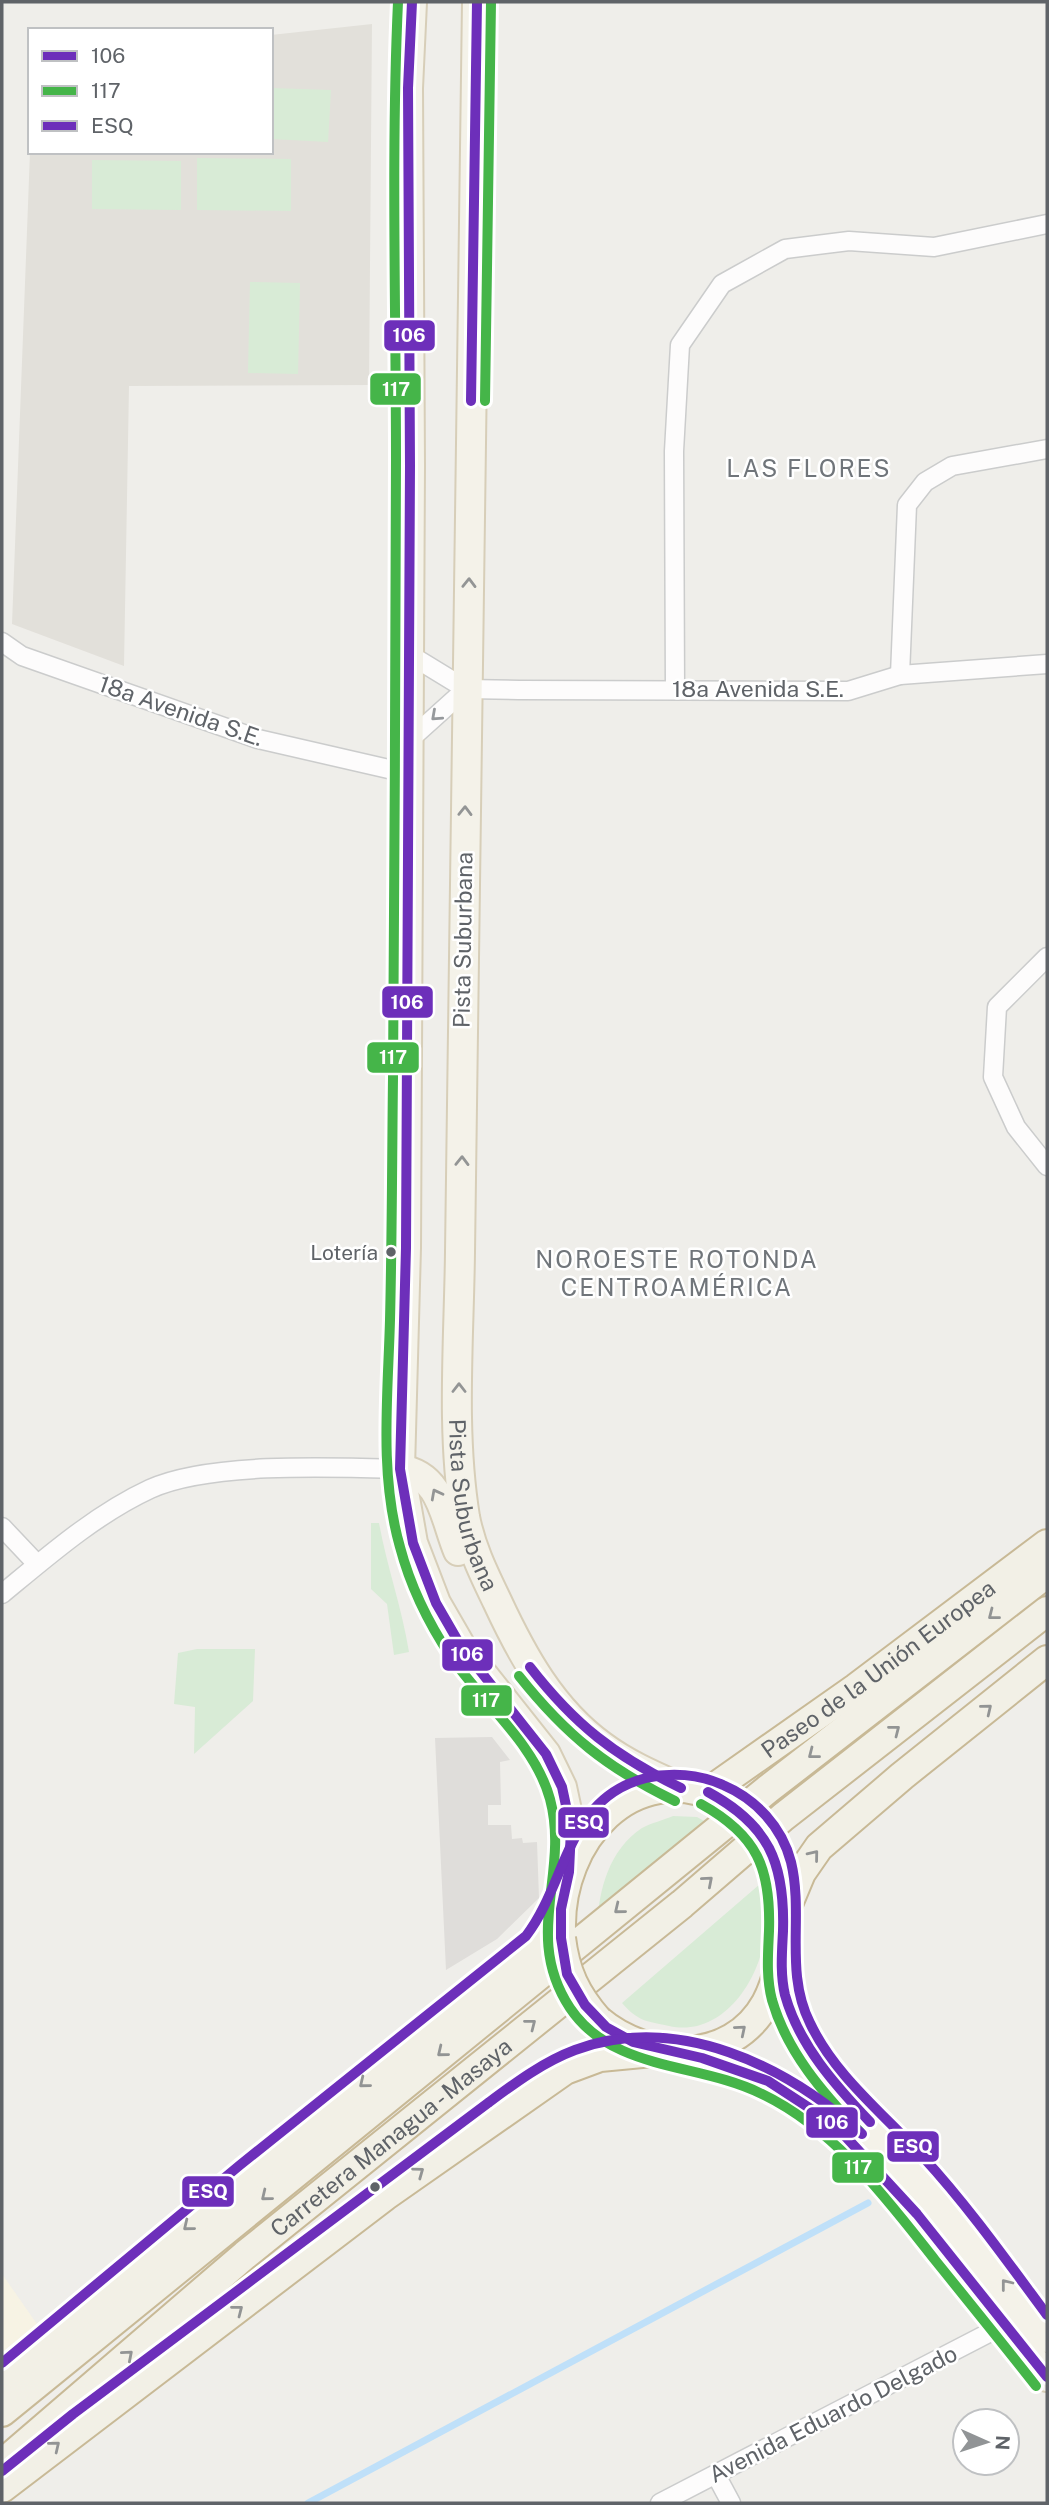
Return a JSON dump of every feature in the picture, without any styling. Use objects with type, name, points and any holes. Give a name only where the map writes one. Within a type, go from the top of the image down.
[{"type":"highway","name":"Paseo de la Unión Europea","points":[[704,1793],[856,1688],[1047,1544]]},
{"type":"highway","name":"Paseo de la Unión Europea","points":[[768,1789],[1047,1573]]},
{"type":"highway","name":"Carretera Managua - Masaya","points":[[2,2463],[245,2255],[682,1904],[783,1817],[1047,1611]]},
{"type":"highway","points":[[783,1929],[783,1888],[769,1843],[754,1822],[704,1793],[652,1790],[621,1802],[591,1833],[569,1872],[561,1909],[561,1938],[568,1974],[585,2005],[598,2020],[633,2042],[670,2052],[708,2048],[732,2037],[747,2026],[769,1996],[783,1929],[801,1873],[819,1847],[902,1776],[1047,1660]]},
{"type":"highway","name":"Carretera Managua - Masaya","points":[[2,2412],[768,1789]]},
{"type":"highway","points":[[2,2381],[249,2176],[528,1953],[552,1927],[561,1909]]},
{"type":"highway","name":"Carretera Managua - Masaya","points":[[2,2488],[385,2196],[554,2077],[577,2064],[600,2057],[670,2052]]},
{"type":"main road","points":[[412,2],[408,88],[406,1248],[400,1469],[413,1543],[436,1603],[462,1648],[546,1754],[562,1787],[571,1829],[569,1872]]},
{"type":"main road","name":"Pista Suburbana","points":[[477,2],[466,689],[461,1475],[472,1547],[526,1661],[554,1699],[590,1737],[618,1757],[704,1793]]},
{"type":"main road","points":[[400,1469],[423,1475],[435,1490],[468,1578],[492,1618],[526,1661]]},
{"type":"main road","points":[[783,1929],[782,1972],[786,1998],[797,2029],[860,2112],[914,2169],[1047,2339]]},
{"type":"main road","points":[[670,2052],[768,2081],[834,2124],[875,2165],[1047,2377]]},
{"type":"street","points":[[675,690],[674,451],[680,345],[722,284],[785,249],[849,241],[934,247],[1047,224]]},
{"type":"street","points":[[900,676],[907,505],[925,482],[952,466],[1047,449]]},
{"type":"street","name":"18a Avenida S.E.","points":[[2,642],[22,656],[258,739],[406,773]]},
{"type":"street","points":[[406,743],[466,689],[407,653]]},
{"type":"street","name":"18a Avenida S.E.","points":[[466,689],[848,691],[900,676],[1047,664]]},
{"type":"street","points":[[1047,957],[997,1007],[993,1077],[1016,1127],[1047,1166]]},
{"type":"street","points":[[2,1594],[37,1564],[119,1507],[149,1489],[181,1478],[310,1469],[400,1469]]},
{"type":"street","points":[[2,1527],[37,1564]]},
{"type":"street","name":"Avenida Eduardo Delgado","points":[[660,2503],[1006,2324]]},
{"type":"street","points":[[716,2474],[732,2503]]},
{"type":"shaded area","points":[[372,24],[369,385],[129,386],[124,666],[12,624],[30,154],[273,154],[273,35]]},
{"type":"shaded area","points":[[492,1737],[510,1760],[500,1762],[501,1805],[488,1805],[488,1825],[511,1825],[512,1839],[522,1838],[523,1843],[537,1842],[539,1898],[497,1939],[446,1970],[435,1738]]},
{"type":"shaded area","points":[[2,2274],[37,2324],[2,2354]]},
{"type":"green space","points":[[273,88],[331,90],[328,142],[273,139]]},
{"type":"green space","points":[[197,158],[291,159],[291,211],[197,210]]},
{"type":"green space","points":[[92,160],[181,161],[181,210],[92,209]]},
{"type":"green space","points":[[250,282],[300,283],[298,374],[248,373]]},
{"type":"green space","points":[[371,1523],[379,1523],[409,1652],[394,1655],[387,1604],[371,1589]]},
{"type":"green space","points":[[197,1649],[255,1649],[253,1701],[194,1754],[195,1707],[174,1704],[178,1653]]},
{"type":"green space","points":[[673,1816],[697,1817],[718,1829],[597,1926],[603,1885],[621,1847],[642,1828]]},
{"type":"green space","points":[[760,1884],[766,1917],[760,1958],[740,1996],[726,2011],[709,2022],[690,2027],[669,2026],[642,2019],[622,2003]]},
{"type":"waterway","points":[[308,2503],[868,2203]]},
{"type":"transit line","name":"117","points":[[398,2],[394,173],[396,536],[393,1078],[391,1290],[386,1434],[389,1491],[400,1547],[415,1590],[451,1657],[521,1742],[543,1779],[555,1827],[548,1930],[549,1955],[556,1981],[570,2008],[588,2029],[609,2044],[633,2055],[711,2076],[762,2094],[813,2126],[878,2189],[1036,2386]]},
{"type":"transit line","name":"106","points":[[412,2],[408,88],[410,465],[406,1248],[400,1469],[413,1543],[436,1603],[462,1648],[546,1754],[562,1787],[571,1829],[569,1872],[561,1909],[561,1938],[567,1974],[585,2005],[606,2027],[633,2042],[702,2058],[768,2081],[834,2124],[917,2214],[1047,2377]]},
{"type":"transit line","name":"106","points":[[471,401],[477,2]]},
{"type":"transit line","name":"117","points":[[485,401],[491,2]]},
{"type":"transit line","name":"106","points":[[530,1667],[563,1706],[598,1737],[636,1764],[681,1788]]},
{"type":"transit line","name":"117","points":[[519,1676],[554,1716],[589,1748],[629,1776],[675,1801]]},
{"type":"transit line","name":"ESQ","points":[[2,2363],[240,2165],[526,1936],[540,1914],[584,1822],[599,1803],[620,1788],[646,1778],[665,1775],[695,1776],[723,1785],[757,1806],[774,1826],[791,1862],[796,1903],[796,1963],[802,2003],[820,2042],[861,2094],[956,2195],[1047,2315]]},
{"type":"transit line","name":"106","points":[[708,1792],[746,1818],[769,1848],[781,1885],[782,1979],[791,2013],[799,2031],[820,2063],[870,2122]]},
{"type":"transit line","name":"117","points":[[701,1804],[736,1828],[757,1856],[767,1889],[769,1983],[779,2019],[808,2071],[860,2132]]},
{"type":"transit line","name":"ESQ","points":[[2,2471],[73,2414],[498,2095],[541,2067],[575,2050],[614,2040],[653,2038],[691,2042],[729,2052],[800,2087],[862,2134]]},
{"type":"place","name":"Lotería","points":[[391,1252]]},
{"type":"district","name":"LAS FLORES","points":[[809,469]]},
{"type":"district","name":"NOROESTE ROTONDA CENTROAMÉRICA","points":[[677,1274]]}]
